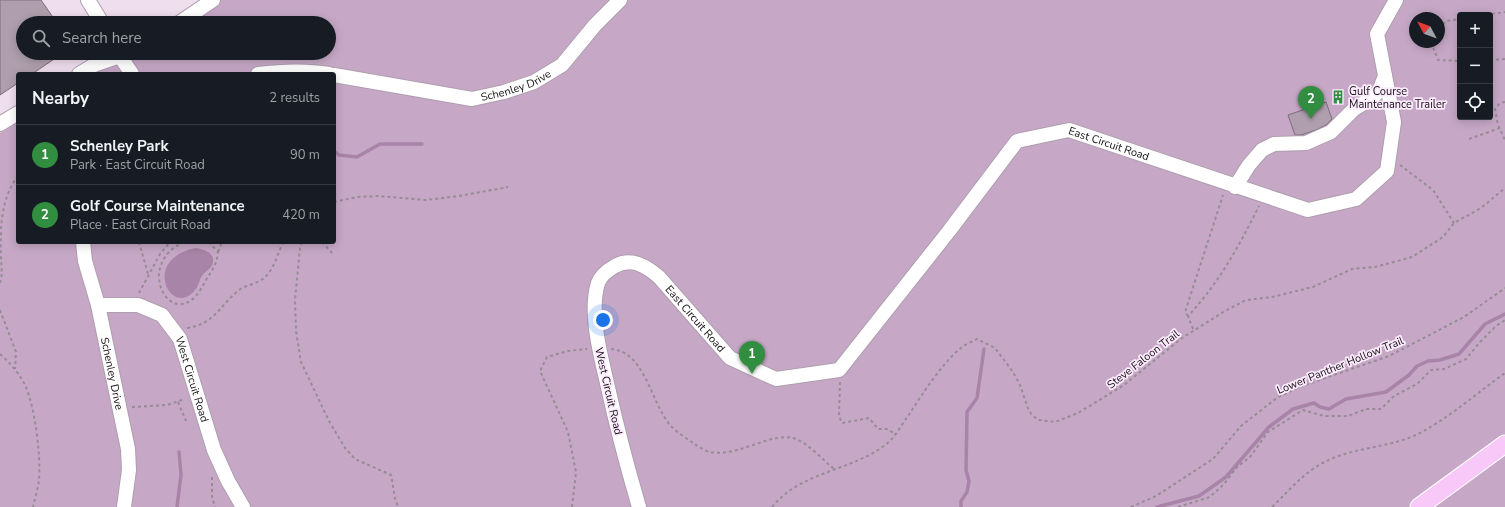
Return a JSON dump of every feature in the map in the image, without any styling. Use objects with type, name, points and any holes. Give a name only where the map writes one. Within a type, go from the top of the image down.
[{"type":"main road","points":[[1419,507],[1505,444]]},
{"type":"street","points":[[88,0],[98,16]]},
{"type":"street","points":[[189,16],[213,0]]},
{"type":"street","name":"Schenley Drive","points":[[336,75],[472,99],[504,92],[534,82],[562,65],[595,25],[620,0]]},
{"type":"street","name":"East Circuit Road","points":[[647,266],[730,358],[776,379],[839,370],[949,231],[1017,141],[1069,130],[1308,210],[1356,199],[1387,171],[1394,122],[1377,34],[1396,0]]},
{"type":"street","points":[[82,72],[107,60]]},
{"type":"street","points":[[125,60],[131,72]]},
{"type":"street","points":[[276,72],[320,72]]},
{"type":"street","points":[[1231,185],[1262,150],[1274,144],[1306,143],[1331,132],[1354,109],[1372,98],[1379,91],[1385,76]]},
{"type":"street","points":[[0,124],[16,114]]},
{"type":"street","name":"Schenley Drive","points":[[83,244],[85,261],[98,305],[128,449],[129,470],[124,507]]},
{"type":"street","name":"West Circuit Road","points":[[639,507],[616,425],[599,348],[596,295],[599,281],[606,271],[618,264],[633,262],[647,266]]},
{"type":"street","name":"West Circuit Road","points":[[98,305],[138,305],[162,316],[180,339],[214,450],[228,481],[243,507]]},
{"type":"path","points":[[1493,14],[1505,12]]},
{"type":"path","points":[[1445,22],[1457,19]]},
{"type":"path","points":[[1433,48],[1438,60],[1457,61]]},
{"type":"path","points":[[1493,60],[1505,59]]},
{"type":"path","points":[[1505,102],[1500,103],[1495,109],[1505,140]]},
{"type":"path","points":[[1469,138],[1500,128]]},
{"type":"path","points":[[1389,158],[1433,190],[1454,223]]},
{"type":"path","points":[[0,283],[2,276],[1,255],[4,205],[11,185],[16,179]]},
{"type":"path","points":[[1193,330],[1185,312],[1231,185]]},
{"type":"path","points":[[336,202],[358,197],[377,196],[426,200],[459,196],[508,186]]},
{"type":"path","name":"Steve Faloon Trail","points":[[772,507],[807,480],[823,476],[834,469],[884,446],[896,434],[930,383],[961,348],[977,339],[994,348],[1012,372],[1020,385],[1029,411],[1033,416],[1039,420],[1055,422],[1084,410],[1124,385],[1193,330],[1246,300],[1313,287],[1352,269],[1375,267],[1412,257],[1443,237],[1454,223],[1481,208],[1505,188]]},
{"type":"path","points":[[1188,316],[1205,298],[1224,272],[1264,196]]},
{"type":"path","points":[[140,244],[149,275]]},
{"type":"path","points":[[138,296],[160,254],[168,244]]},
{"type":"path","points":[[181,244],[168,252],[161,262],[158,276],[160,287],[171,302],[183,304],[196,297],[214,270],[221,244]]},
{"type":"path","points":[[211,244],[218,252]]},
{"type":"path","points":[[173,330],[203,324],[218,313],[239,290],[265,278],[275,262],[282,244]]},
{"type":"path","points":[[301,244],[295,300],[296,331],[301,362],[329,421],[345,448],[355,459],[391,475],[398,507]]},
{"type":"path","points":[[324,244],[334,255]]},
{"type":"path","name":"Lower Panther Hollow Trail","points":[[1131,507],[1156,496],[1213,459],[1241,426],[1278,397],[1302,386],[1389,356],[1464,317],[1505,288]]},
{"type":"path","points":[[0,310],[16,352],[15,368]]},
{"type":"path","points":[[1178,507],[1210,497],[1224,484],[1237,468],[1250,457],[1268,432],[1295,413],[1303,410],[1324,416],[1348,416],[1366,410],[1381,410],[1394,396],[1417,384],[1431,370],[1444,369],[1466,359],[1496,326],[1505,320]]},
{"type":"path","points":[[572,507],[576,472],[568,432],[540,371],[547,358],[568,351],[599,348],[620,349],[634,360],[645,377],[659,409],[670,425],[688,439],[709,452],[728,453],[777,438],[794,438],[807,446],[834,469]]},
{"type":"path","points":[[0,354],[15,368],[25,386],[39,454],[39,481],[33,507]]},
{"type":"path","points":[[839,370],[839,416],[842,423],[869,418],[875,423],[878,429],[887,428],[896,434]]},
{"type":"path","points":[[1272,507],[1299,478],[1313,468],[1334,458],[1417,434],[1489,386],[1505,373]]},
{"type":"path","points":[[119,409],[142,405],[167,405],[198,396]]},
{"type":"path","points":[[178,402],[186,421]]},
{"type":"shaded area","points":[[209,0],[1505,0],[1505,507],[0,507],[0,133],[16,122],[16,244],[336,244],[336,72],[92,72],[112,60],[336,60],[336,16],[183,16]]},
{"type":"shaded area","points":[[195,248],[210,253],[213,262],[210,268],[200,279],[195,290],[186,297],[178,297],[170,293],[166,284],[165,274],[169,264],[178,254]]},
{"type":"building","points":[[0,0],[41,0],[52,16],[16,16],[16,60],[53,60],[35,72],[16,72],[16,84],[0,95]]},
{"type":"building","points":[[1326,102],[1332,119],[1326,125],[1316,130],[1301,135],[1295,135],[1288,115]]},
{"type":"waterway","points":[[336,153],[339,155],[357,157],[380,144],[422,144]]},
{"type":"waterway","points":[[1157,507],[1199,496],[1226,477],[1269,427],[1293,409],[1314,403],[1320,407],[1329,409],[1346,399],[1386,392],[1409,375],[1417,366],[1428,361],[1440,360],[1459,354],[1485,324],[1505,314]]},
{"type":"waterway","points":[[961,507],[961,501],[967,492],[969,481],[966,470],[967,412],[977,398],[984,349]]},
{"type":"waterway","points":[[177,507],[181,475],[179,452]]},
{"type":"place","name":"Gulf Course Maintenance Trailer","points":[[1338,97]]},
{"type":"place","name":"Golf Course Maintenance","points":[[1311,119]]},
{"type":"place","name":"Schenley Park","points":[[752,374]]}]
